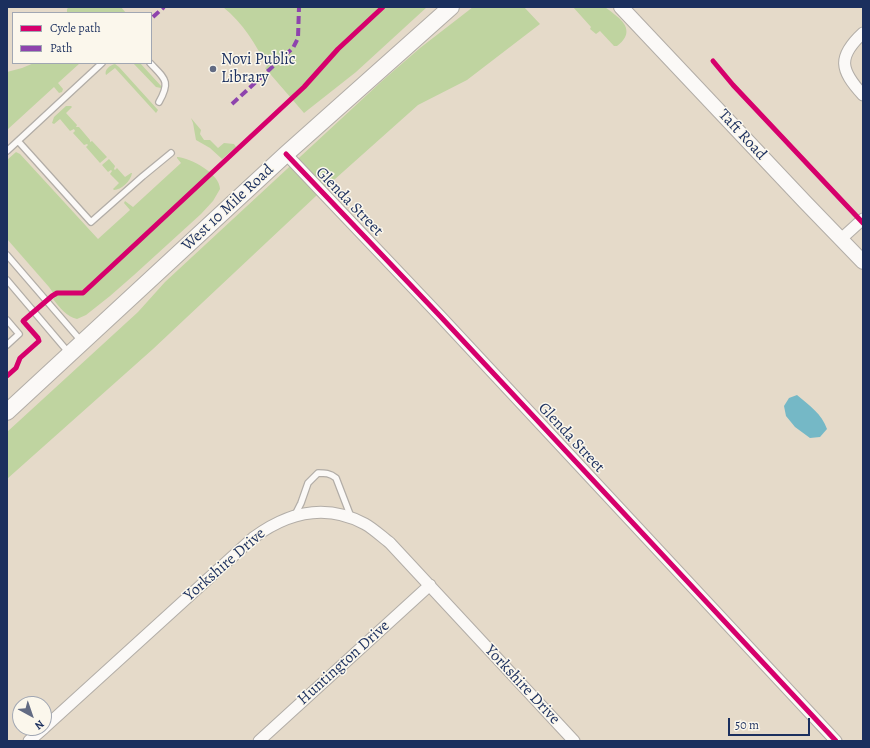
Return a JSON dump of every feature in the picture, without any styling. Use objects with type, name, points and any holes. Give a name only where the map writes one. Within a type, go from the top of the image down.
[{"type":"main road","name":"West 10 Mile Road","points":[[7,412],[286,154],[451,7]]},
{"type":"street","name":"Taft Road","points":[[622,7],[804,202],[841,239],[861,255]]},
{"type":"street","points":[[863,33],[848,48],[845,61],[846,72],[849,78],[863,95]]},
{"type":"street","name":"Glenda Street","points":[[286,154],[446,322],[836,741]]},
{"type":"street","points":[[841,239],[863,219]]},
{"type":"street","name":"Yorkshire Drive","points":[[52,721],[245,544],[280,520],[294,515],[321,512],[344,515],[351,518],[366,525],[390,543],[574,741]]},
{"type":"street","name":"Huntington Drive","points":[[259,741],[430,585]]},
{"type":"lane","points":[[7,152],[101,64]]},
{"type":"lane","points":[[151,64],[163,77],[166,83],[165,91],[159,102]]},
{"type":"lane","points":[[18,141],[91,222],[171,153]]},
{"type":"lane","points":[[7,255],[82,342]]},
{"type":"lane","points":[[7,280],[70,353]]},
{"type":"lane","points":[[7,320],[19,334],[7,345]]},
{"type":"lane","points":[[294,515],[303,498],[308,483],[318,473],[325,473],[331,474],[336,478],[351,518]]},
{"type":"green space","points":[[596,6],[607,8],[619,18],[625,26],[625,38],[617,46],[614,46],[600,31],[596,34],[590,29],[591,27],[573,7]]},
{"type":"green space","points":[[69,7],[121,7],[125,12],[67,12]]},
{"type":"green space","points":[[223,7],[427,7],[356,72],[304,113],[265,68],[267,67],[258,50],[243,27]]},
{"type":"green space","points":[[473,7],[524,7],[540,24],[467,80],[418,105],[316,196],[153,349],[7,479],[7,432],[138,312],[165,282],[382,81],[420,48]]},
{"type":"green space","points":[[32,64],[79,64],[58,83],[63,89],[62,92],[59,93],[54,87],[7,130],[7,72]]},
{"type":"green space","points":[[115,64],[158,110],[156,113],[115,68],[106,75],[108,68]]},
{"type":"green space","points":[[134,64],[141,64],[162,87],[156,87]]},
{"type":"green space","points":[[66,106],[72,107],[66,113],[77,125],[76,127],[79,127],[90,142],[92,141],[107,157],[100,163],[86,147],[88,145],[84,145],[73,133],[75,131],[74,129],[70,131],[60,119],[54,124],[52,123],[54,117]]},
{"type":"green space","points":[[191,118],[201,130],[200,134],[204,140],[210,140],[218,148],[224,143],[234,144],[236,147],[222,159],[210,148],[196,140]]},
{"type":"green space","points":[[16,152],[20,154],[98,239],[130,210],[124,203],[125,201],[133,207],[181,163],[177,157],[190,160],[204,168],[219,183],[220,189],[213,201],[201,214],[134,275],[86,315],[77,319],[66,314],[53,299],[56,297],[49,287],[7,239],[7,160]]},
{"type":"green space","points":[[109,159],[115,166],[114,169],[115,170],[117,168],[125,177],[132,173],[128,182],[117,190],[113,189],[119,183],[110,174],[112,171],[111,170],[108,172],[102,165]]},
{"type":"water","points":[[797,395],[815,410],[825,424],[827,429],[820,437],[810,438],[795,427],[786,416],[784,406],[789,398]]},
{"type":"marked path","points":[[153,17],[164,7]]},
{"type":"marked path","points":[[232,104],[293,48],[298,38],[299,7]]},
{"type":"cycle path","points":[[7,376],[16,368],[20,358],[39,341],[23,321],[57,293],[83,293],[304,87],[338,49],[383,7]]},
{"type":"cycle path","points":[[713,61],[733,85],[863,223]]},
{"type":"cycle path","points":[[286,154],[440,316],[836,741]]},
{"type":"place","name":"Novi Public Library","points":[[213,69]]}]
